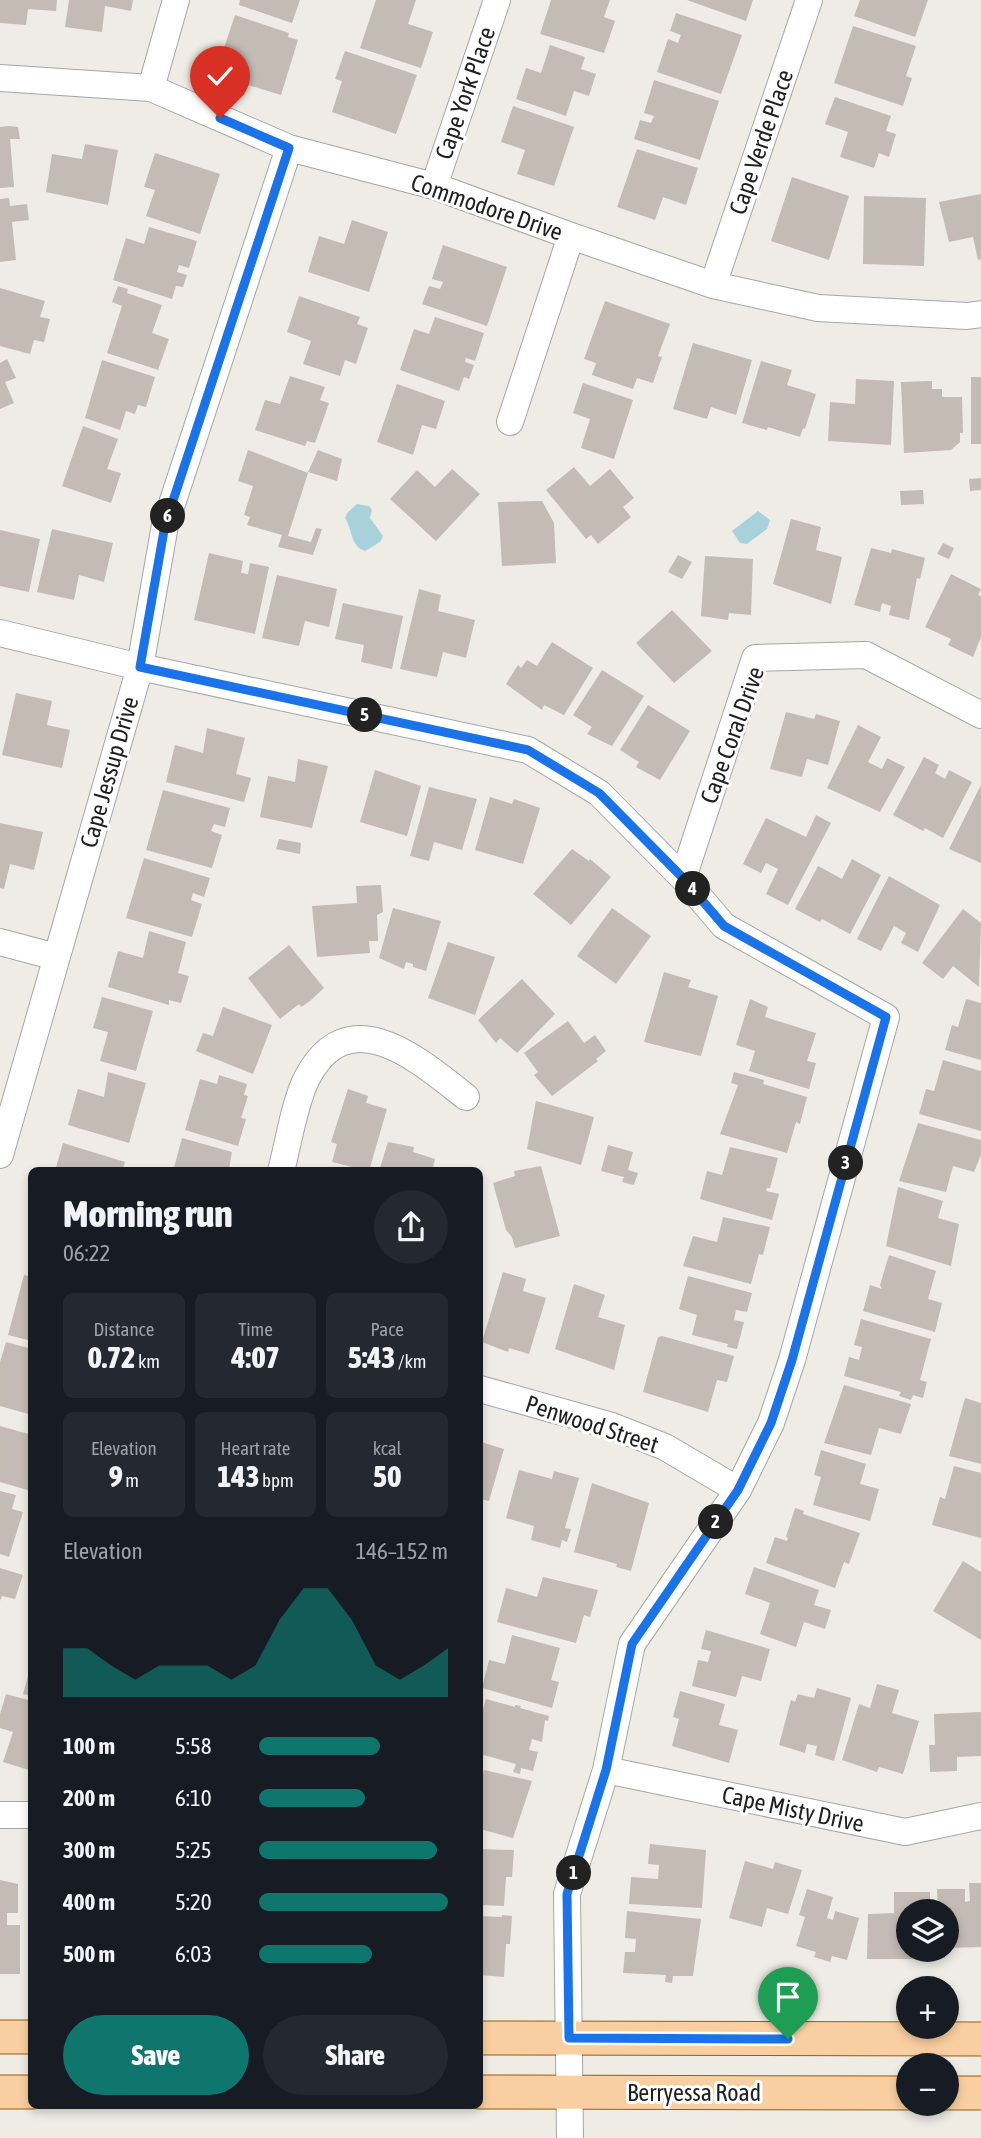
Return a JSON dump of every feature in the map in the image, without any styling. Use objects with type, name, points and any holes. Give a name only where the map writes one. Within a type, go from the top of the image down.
[{"type":"main road","points":[[0,2037],[28,2037]]},
{"type":"main road","points":[[483,2038],[981,2039]]},
{"type":"main road","points":[[0,2092],[28,2092]]},
{"type":"main road","name":"Berryessa Road","points":[[483,2092],[896,2093]]},
{"type":"street","points":[[151,88],[176,0]]},
{"type":"street","name":"Cape York Place","points":[[434,186],[497,0]]},
{"type":"street","name":"Cape Verde Place","points":[[713,285],[809,0]]},
{"type":"street","name":"Commodore Drive","points":[[0,78],[151,88],[289,148],[434,186],[713,285],[818,307],[967,316],[981,314]]},
{"type":"street","name":"Cape Jessup Drive","points":[[0,1155],[140,667],[165,525],[289,148]]},
{"type":"street","points":[[510,422],[571,236]]},
{"type":"street","points":[[0,633],[140,667],[528,750],[599,793],[683,878],[724,926],[886,1017],[792,1360],[771,1423],[738,1490],[632,1644],[606,1770],[567,1894],[570,2138]]},
{"type":"street","name":"Cape Coral Drive","points":[[683,878],[755,658],[866,655],[981,715]]},
{"type":"street","points":[[0,942],[56,957]]},
{"type":"street","points":[[282,1167],[305,1080],[321,1054],[342,1041],[367,1038],[396,1046],[466,1097]]},
{"type":"street","name":"Penwood Street","points":[[483,1390],[612,1426],[654,1443],[713,1473],[738,1490]]},
{"type":"street","name":"Cape Misty Drive","points":[[606,1770],[905,1832],[981,1816]]},
{"type":"street","points":[[0,1815],[28,1815]]},
{"type":"water","points":[[357,504],[369,506],[372,510],[370,518],[383,536],[380,542],[365,551],[354,542],[345,518]]},
{"type":"water","points":[[758,511],[770,520],[767,529],[747,544],[740,543],[732,531]]},
{"type":"building","points":[[0,0],[57,0],[56,11],[28,9],[26,25],[0,23]]},
{"type":"building","points":[[69,0],[133,0],[131,11],[105,6],[102,32],[65,27]]},
{"type":"building","points":[[240,0],[300,0],[292,23],[239,5]]},
{"type":"building","points":[[376,0],[416,0],[408,24],[433,32],[421,68],[360,48]]},
{"type":"building","points":[[551,0],[610,0],[604,17],[615,21],[604,53],[540,34]]},
{"type":"building","points":[[687,0],[753,0],[746,21]]},
{"type":"building","points":[[860,0],[928,0],[915,37],[854,16]]},
{"type":"building","points":[[676,13],[742,35],[721,94],[657,72],[668,39],[678,43],[681,35],[670,31]]},
{"type":"building","points":[[235,15],[289,33],[288,37],[298,40],[281,95],[215,75]]},
{"type":"building","points":[[853,26],[916,46],[906,76],[912,78],[903,106],[834,83]]},
{"type":"building","points":[[550,45],[585,57],[581,69],[596,74],[589,96],[574,91],[566,116],[516,99],[526,68],[541,73]]},
{"type":"building","points":[[345,51],[417,75],[396,134],[332,112],[342,81],[335,79]]},
{"type":"building","points":[[654,80],[719,101],[700,160],[634,139],[640,120],[651,123],[654,116],[644,113]]},
{"type":"building","points":[[835,97],[891,116],[886,131],[896,134],[889,157],[879,153],[874,168],[840,157],[848,132],[825,124]]},
{"type":"building","points":[[513,106],[574,127],[554,186],[517,174],[525,150],[501,142]]},
{"type":"building","points":[[0,127],[18,127],[20,139],[10,139],[14,187],[0,188]]},
{"type":"building","points":[[85,144],[118,150],[108,205],[46,192],[52,154],[82,159]]},
{"type":"building","points":[[637,149],[698,168],[686,205],[663,197],[655,220],[617,207]]},
{"type":"building","points":[[155,153],[220,174],[200,234],[146,216],[155,190],[144,187]]},
{"type":"building","points":[[792,177],[849,196],[829,260],[771,241]]},
{"type":"building","points":[[981,194],[981,259],[978,260],[973,237],[949,242],[939,202]]},
{"type":"building","points":[[864,196],[926,198],[924,266],[863,264]]},
{"type":"building","points":[[9,198],[10,206],[27,204],[29,220],[12,222],[16,260],[0,262],[0,199]]},
{"type":"building","points":[[352,220],[388,232],[369,292],[308,272],[319,236],[344,244]]},
{"type":"building","points":[[149,227],[197,241],[189,268],[179,265],[177,272],[187,275],[183,287],[176,286],[172,299],[113,280],[126,238],[144,244]]},
{"type":"building","points":[[443,245],[507,267],[487,326],[422,304],[429,286],[440,289],[443,282],[432,279]]},
{"type":"building","points":[[118,286],[128,289],[127,293],[162,305],[152,333],[169,339],[158,370],[107,353],[122,306],[112,302]]},
{"type":"building","points":[[0,288],[45,301],[40,317],[50,319],[44,342],[34,340],[30,354],[0,346]]},
{"type":"building","points":[[299,296],[360,317],[357,324],[368,328],[356,364],[345,360],[340,376],[303,364],[311,341],[287,332]]},
{"type":"building","points":[[605,301],[670,324],[658,356],[662,357],[653,383],[637,378],[633,389],[592,375],[596,363],[584,359]]},
{"type":"building","points":[[435,317],[484,333],[475,361],[466,358],[465,362],[474,365],[469,379],[464,377],[459,391],[400,370],[414,329],[429,334]]},
{"type":"building","points":[[693,343],[752,360],[736,415],[711,407],[707,419],[673,409]]},
{"type":"building","points":[[7,359],[16,378],[5,382],[14,403],[0,409],[0,363]]},
{"type":"building","points":[[102,360],[155,377],[146,407],[138,405],[135,414],[126,411],[120,430],[85,418]]},
{"type":"building","points":[[761,361],[792,370],[787,385],[816,394],[800,437],[768,427],[767,430],[742,423]]},
{"type":"building","points":[[290,376],[325,387],[320,400],[329,403],[315,443],[307,441],[305,446],[255,430],[265,400],[280,404]]},
{"type":"building","points":[[971,377],[981,377],[981,444],[971,444]]},
{"type":"building","points":[[856,379],[894,381],[891,445],[828,441],[830,402],[855,404]]},
{"type":"building","points":[[932,381],[932,389],[942,389],[942,397],[962,397],[963,433],[960,433],[960,442],[951,450],[904,453],[901,382]]},
{"type":"building","points":[[583,383],[633,400],[614,459],[581,448],[590,419],[573,413]]},
{"type":"building","points":[[397,384],[445,401],[436,429],[422,425],[413,455],[377,442]]},
{"type":"building","points":[[83,426],[118,439],[107,469],[121,473],[111,503],[62,486]]},
{"type":"building","points":[[248,450],[308,473],[288,536],[311,542],[316,528],[322,529],[313,555],[278,547],[282,535],[247,525],[250,517],[244,515],[253,486],[238,481]]},
{"type":"building","points":[[318,450],[342,459],[337,481],[308,472]]},
{"type":"building","points":[[574,467],[590,486],[610,469],[634,498],[623,507],[631,517],[598,544],[591,535],[586,539],[546,490]]},
{"type":"building","points":[[452,469],[480,494],[436,541],[390,499],[417,470],[435,487]]},
{"type":"building","points":[[981,478],[981,490],[970,491],[969,479]]},
{"type":"building","points":[[923,490],[924,504],[901,505],[900,491]]},
{"type":"building","points":[[542,501],[554,523],[556,563],[502,566],[498,502]]},
{"type":"building","points":[[791,519],[821,527],[816,550],[842,557],[831,604],[773,584]]},
{"type":"building","points":[[52,529],[113,543],[104,582],[79,575],[74,600],[37,592]]},
{"type":"building","points":[[0,530],[40,539],[29,592],[0,586]]},
{"type":"building","points":[[943,543],[954,548],[949,559],[937,554]]},
{"type":"building","points":[[871,548],[891,553],[892,549],[925,558],[920,579],[917,578],[909,620],[889,615],[891,606],[882,603],[880,612],[854,605]]},
{"type":"building","points":[[209,553],[243,561],[241,573],[248,574],[250,563],[269,567],[255,634],[194,620]]},
{"type":"building","points":[[678,555],[692,562],[682,579],[668,572]]},
{"type":"building","points":[[705,556],[753,559],[751,615],[729,613],[728,620],[701,616]]},
{"type":"building","points":[[951,574],[981,589],[978,595],[981,596],[981,637],[973,657],[948,645],[951,639],[925,627]]},
{"type":"building","points":[[277,575],[337,589],[329,627],[305,621],[299,646],[262,638]]},
{"type":"building","points":[[419,589],[441,595],[438,611],[475,620],[466,658],[443,652],[437,677],[400,669]]},
{"type":"building","points":[[343,603],[403,616],[392,669],[361,662],[364,645],[335,639]]},
{"type":"building","points":[[672,610],[712,651],[674,683],[636,643]]},
{"type":"building","points":[[552,642],[593,668],[564,715],[544,705],[542,710],[506,684],[518,665],[521,668],[527,660],[537,666]]},
{"type":"building","points":[[602,670],[644,696],[612,746],[587,734],[592,727],[573,715]]},
{"type":"building","points":[[16,693],[52,701],[47,725],[70,730],[62,768],[2,755]]},
{"type":"building","points":[[648,705],[690,731],[660,780],[636,767],[639,762],[620,750]]},
{"type":"building","points":[[786,712],[814,719],[816,714],[840,721],[828,765],[807,759],[802,777],[770,769]]},
{"type":"building","points":[[858,725],[881,737],[868,762],[882,769],[887,758],[905,767],[880,812],[827,788]]},
{"type":"building","points":[[207,728],[245,738],[236,774],[251,778],[244,802],[166,782],[175,745],[203,753]]},
{"type":"building","points":[[924,757],[939,765],[935,773],[945,779],[949,770],[972,782],[943,838],[893,815]]},
{"type":"building","points":[[298,759],[328,766],[312,828],[260,817],[268,776],[295,782]]},
{"type":"building","points":[[375,770],[421,786],[407,836],[360,822]]},
{"type":"building","points":[[981,785],[981,863],[949,849]]},
{"type":"building","points":[[429,787],[477,799],[462,850],[434,842],[429,861],[410,856]]},
{"type":"building","points":[[163,790],[230,808],[225,827],[214,824],[211,831],[222,835],[212,868],[146,850]]},
{"type":"building","points":[[490,797],[512,804],[514,799],[540,808],[523,864],[475,850]]},
{"type":"building","points":[[816,815],[831,823],[788,905],[766,894],[778,869],[766,863],[761,873],[743,864],[766,818],[806,837]]},
{"type":"building","points":[[0,823],[43,832],[34,870],[10,864],[4,889],[0,888]]},
{"type":"building","points":[[279,839],[301,843],[300,854],[276,849]]},
{"type":"building","points":[[572,849],[589,861],[590,859],[611,877],[571,925],[533,894]]},
{"type":"building","points":[[144,858],[210,878],[204,897],[193,893],[191,900],[202,904],[192,937],[126,918]]},
{"type":"building","points":[[852,859],[881,875],[850,934],[795,909],[818,866],[842,879]]},
{"type":"building","points":[[889,876],[940,905],[918,952],[901,943],[906,933],[894,926],[881,951],[857,939]]},
{"type":"building","points":[[381,885],[383,912],[377,915],[378,941],[369,941],[370,953],[317,957],[312,906],[357,903],[356,886]]},
{"type":"building","points":[[393,908],[441,921],[426,971],[406,962],[404,969],[379,958]]},
{"type":"building","points":[[612,908],[651,936],[616,984],[577,956]]},
{"type":"building","points":[[963,909],[981,923],[979,987],[953,966],[943,979],[922,963]]},
{"type":"building","points":[[149,931],[186,942],[178,973],[189,976],[181,1003],[169,1000],[169,1005],[108,987],[118,951],[143,958]]},
{"type":"building","points":[[448,942],[495,957],[475,1015],[428,998]]},
{"type":"building","points":[[289,945],[324,988],[310,1001],[301,1007],[299,1004],[280,1019],[248,978]]},
{"type":"building","points":[[664,972],[691,980],[688,987],[718,996],[701,1056],[644,1042]]},
{"type":"building","points":[[522,979],[555,1014],[517,1053],[500,1038],[496,1043],[478,1020]]},
{"type":"building","points":[[102,997],[153,1011],[136,1071],[100,1061],[108,1032],[93,1028]]},
{"type":"building","points":[[750,999],[768,1007],[765,1017],[816,1033],[807,1061],[816,1063],[809,1089],[749,1071],[755,1051],[736,1045]]},
{"type":"building","points":[[966,999],[981,1003],[981,1060],[945,1050],[952,1025],[958,1027]]},
{"type":"building","points":[[223,1007],[272,1025],[253,1074],[196,1051],[203,1033],[213,1036]]},
{"type":"building","points":[[568,1021],[584,1043],[595,1035],[606,1051],[596,1059],[598,1061],[552,1096],[534,1075],[538,1072],[524,1053]]},
{"type":"building","points":[[943,1060],[981,1071],[981,1131],[919,1114],[926,1089],[934,1091]]},
{"type":"building","points":[[108,1072],[146,1083],[129,1143],[68,1125],[78,1089],[104,1097]]},
{"type":"building","points":[[734,1072],[764,1080],[763,1084],[807,1097],[800,1124],[796,1122],[787,1153],[720,1134],[738,1085],[731,1083]]},
{"type":"building","points":[[219,1075],[247,1084],[244,1095],[248,1096],[241,1118],[246,1119],[238,1146],[185,1130],[200,1079],[217,1084]]},
{"type":"building","points":[[348,1089],[368,1096],[366,1103],[387,1109],[370,1167],[353,1167],[332,1162],[337,1144],[331,1142]]},
{"type":"building","points":[[536,1101],[594,1117],[581,1165],[527,1149]]},
{"type":"building","points":[[918,1123],[981,1140],[981,1155],[974,1172],[953,1166],[946,1192],[899,1181]]},
{"type":"building","points":[[182,1138],[232,1152],[230,1167],[174,1167]]},
{"type":"building","points":[[388,1142],[414,1147],[413,1152],[435,1159],[433,1167],[380,1167]]},
{"type":"building","points":[[63,1143],[125,1162],[123,1167],[56,1167]]},
{"type":"building","points":[[608,1145],[633,1152],[628,1170],[638,1173],[634,1185],[622,1182],[624,1177],[601,1171]]},
{"type":"building","points":[[730,1147],[778,1158],[770,1188],[766,1191],[779,1194],[772,1220],[700,1199],[707,1171],[722,1175]]},
{"type":"building","points":[[541,1166],[560,1236],[515,1248],[512,1237],[506,1230],[493,1183],[515,1176],[514,1171]]},
{"type":"building","points":[[898,1187],[943,1201],[938,1218],[959,1224],[951,1266],[886,1246]]},
{"type":"building","points":[[723,1217],[770,1227],[763,1255],[759,1254],[751,1284],[683,1266],[693,1236],[717,1242]]},
{"type":"building","points":[[889,1255],[936,1271],[928,1299],[942,1303],[935,1332],[863,1311],[870,1285],[882,1289],[880,1285]]},
{"type":"building","points":[[503,1272],[526,1279],[523,1291],[546,1298],[529,1354],[509,1348],[508,1352],[483,1342]]},
{"type":"building","points":[[24,1275],[28,1276],[28,1340],[8,1335]]},
{"type":"building","points":[[688,1276],[752,1293],[747,1312],[736,1310],[734,1320],[744,1322],[737,1349],[727,1347],[728,1344],[692,1335],[697,1315],[679,1309]]},
{"type":"building","points":[[574,1284],[605,1295],[598,1317],[625,1325],[614,1370],[555,1349]]},
{"type":"building","points":[[861,1319],[931,1339],[920,1380],[927,1382],[923,1398],[913,1395],[911,1400],[899,1396],[901,1392],[844,1376],[849,1357],[859,1360],[862,1347],[854,1345]]},
{"type":"building","points":[[658,1337],[734,1356],[727,1382],[717,1380],[708,1412],[643,1392]]},
{"type":"building","points":[[6,1342],[28,1348],[28,1414],[0,1406],[0,1362]]},
{"type":"building","points":[[844,1385],[911,1404],[901,1434],[879,1428],[871,1455],[824,1443]]},
{"type":"building","points":[[965,1398],[981,1403],[981,1464],[949,1456]]},
{"type":"building","points":[[0,1426],[28,1434],[28,1490],[0,1482]]},
{"type":"building","points":[[483,1443],[504,1449],[489,1501],[483,1500]]},
{"type":"building","points":[[821,1450],[866,1464],[860,1484],[879,1489],[870,1521],[813,1505],[821,1477],[814,1475]]},
{"type":"building","points":[[954,1466],[981,1473],[981,1538],[932,1525],[940,1497],[945,1499]]},
{"type":"building","points":[[519,1470],[552,1479],[554,1471],[579,1478],[565,1528],[571,1529],[567,1542],[562,1540],[560,1548],[531,1540],[534,1526],[506,1518]]},
{"type":"building","points":[[592,1483],[649,1503],[631,1571],[616,1567],[617,1564],[574,1552]]},
{"type":"building","points":[[0,1491],[16,1495],[12,1509],[23,1512],[9,1557],[0,1554]]},
{"type":"building","points":[[795,1508],[804,1511],[803,1514],[860,1533],[849,1564],[844,1562],[835,1588],[766,1563],[775,1537],[787,1541]]},
{"type":"building","points":[[963,1561],[981,1572],[981,1640],[933,1611]]},
{"type":"building","points":[[754,1567],[819,1590],[814,1605],[831,1610],[825,1629],[804,1622],[796,1647],[760,1634],[770,1603],[745,1594]]},
{"type":"building","points":[[0,1568],[23,1575],[15,1599],[2,1596],[0,1601]]},
{"type":"building","points":[[543,1577],[598,1590],[590,1617],[584,1615],[576,1643],[497,1622],[506,1588],[537,1597]]},
{"type":"building","points":[[706,1630],[770,1649],[761,1681],[742,1676],[736,1697],[692,1686],[698,1660],[708,1662],[711,1651],[701,1649]]},
{"type":"building","points":[[512,1635],[560,1648],[551,1680],[559,1682],[552,1708],[483,1688],[489,1660],[505,1664]]},
{"type":"building","points":[[28,1676],[28,1695],[23,1694]]},
{"type":"building","points":[[877,1684],[899,1690],[892,1713],[919,1721],[903,1774],[879,1767],[877,1772],[842,1760],[859,1704],[870,1708]]},
{"type":"building","points":[[817,1688],[851,1698],[834,1761],[815,1755],[817,1746],[807,1744],[805,1753],[779,1745],[791,1700],[795,1702],[798,1694],[814,1698]]},
{"type":"building","points":[[680,1691],[725,1704],[719,1725],[738,1730],[729,1763],[672,1746],[679,1719],[673,1717]]},
{"type":"building","points":[[6,1694],[28,1700],[28,1770],[3,1762],[13,1732],[0,1728],[0,1714]]},
{"type":"building","points":[[486,1699],[515,1707],[521,1706],[520,1708],[549,1716],[548,1721],[545,1720],[542,1742],[532,1739],[529,1750],[538,1752],[533,1771],[521,1768],[520,1774],[513,1772],[516,1764],[483,1755],[483,1710]]},
{"type":"building","points":[[981,1712],[981,1756],[957,1757],[957,1771],[930,1772],[929,1745],[935,1745],[934,1714]]},
{"type":"building","points":[[484,1770],[532,1781],[513,1838],[483,1830]]},
{"type":"building","points":[[650,1844],[706,1850],[702,1908],[629,1904],[631,1877],[658,1879],[659,1865],[648,1864]]},
{"type":"building","points":[[483,1849],[514,1850],[512,1877],[506,1877],[504,1906],[483,1905]]},
{"type":"building","points":[[745,1861],[773,1869],[775,1862],[802,1870],[788,1914],[767,1908],[762,1927],[729,1918]]},
{"type":"building","points":[[0,1880],[18,1884],[18,1913],[7,1913],[7,1925],[20,1925],[20,1974],[0,1974]]},
{"type":"building","points":[[969,1883],[981,1883],[981,1947],[959,1948],[959,1899],[937,1899],[937,1889],[965,1889],[965,1902],[970,1901]]},
{"type":"building","points":[[807,1889],[833,1897],[827,1918],[833,1920],[835,1911],[859,1918],[847,1960],[832,1956],[830,1962],[814,1957],[816,1952],[796,1946],[805,1917],[799,1915]]},
{"type":"building","points":[[894,1892],[930,1892],[930,1899],[896,1899],[896,1959],[867,1959],[868,1914],[894,1913]]},
{"type":"building","points":[[627,1911],[701,1919],[693,1976],[673,1976],[672,1983],[665,1982],[666,1975],[623,1973],[625,1952],[635,1952],[636,1939],[625,1938]]},
{"type":"building","points":[[483,1916],[512,1916],[510,1944],[506,1944],[504,1977],[483,1975]]},
{"type":"route","points":[[220,118],[289,148],[165,525],[140,667],[528,750],[599,793],[683,878],[724,926],[886,1017],[792,1360],[771,1423],[738,1490],[632,1644],[606,1770],[567,1894],[569,2038],[788,2039]]}]
